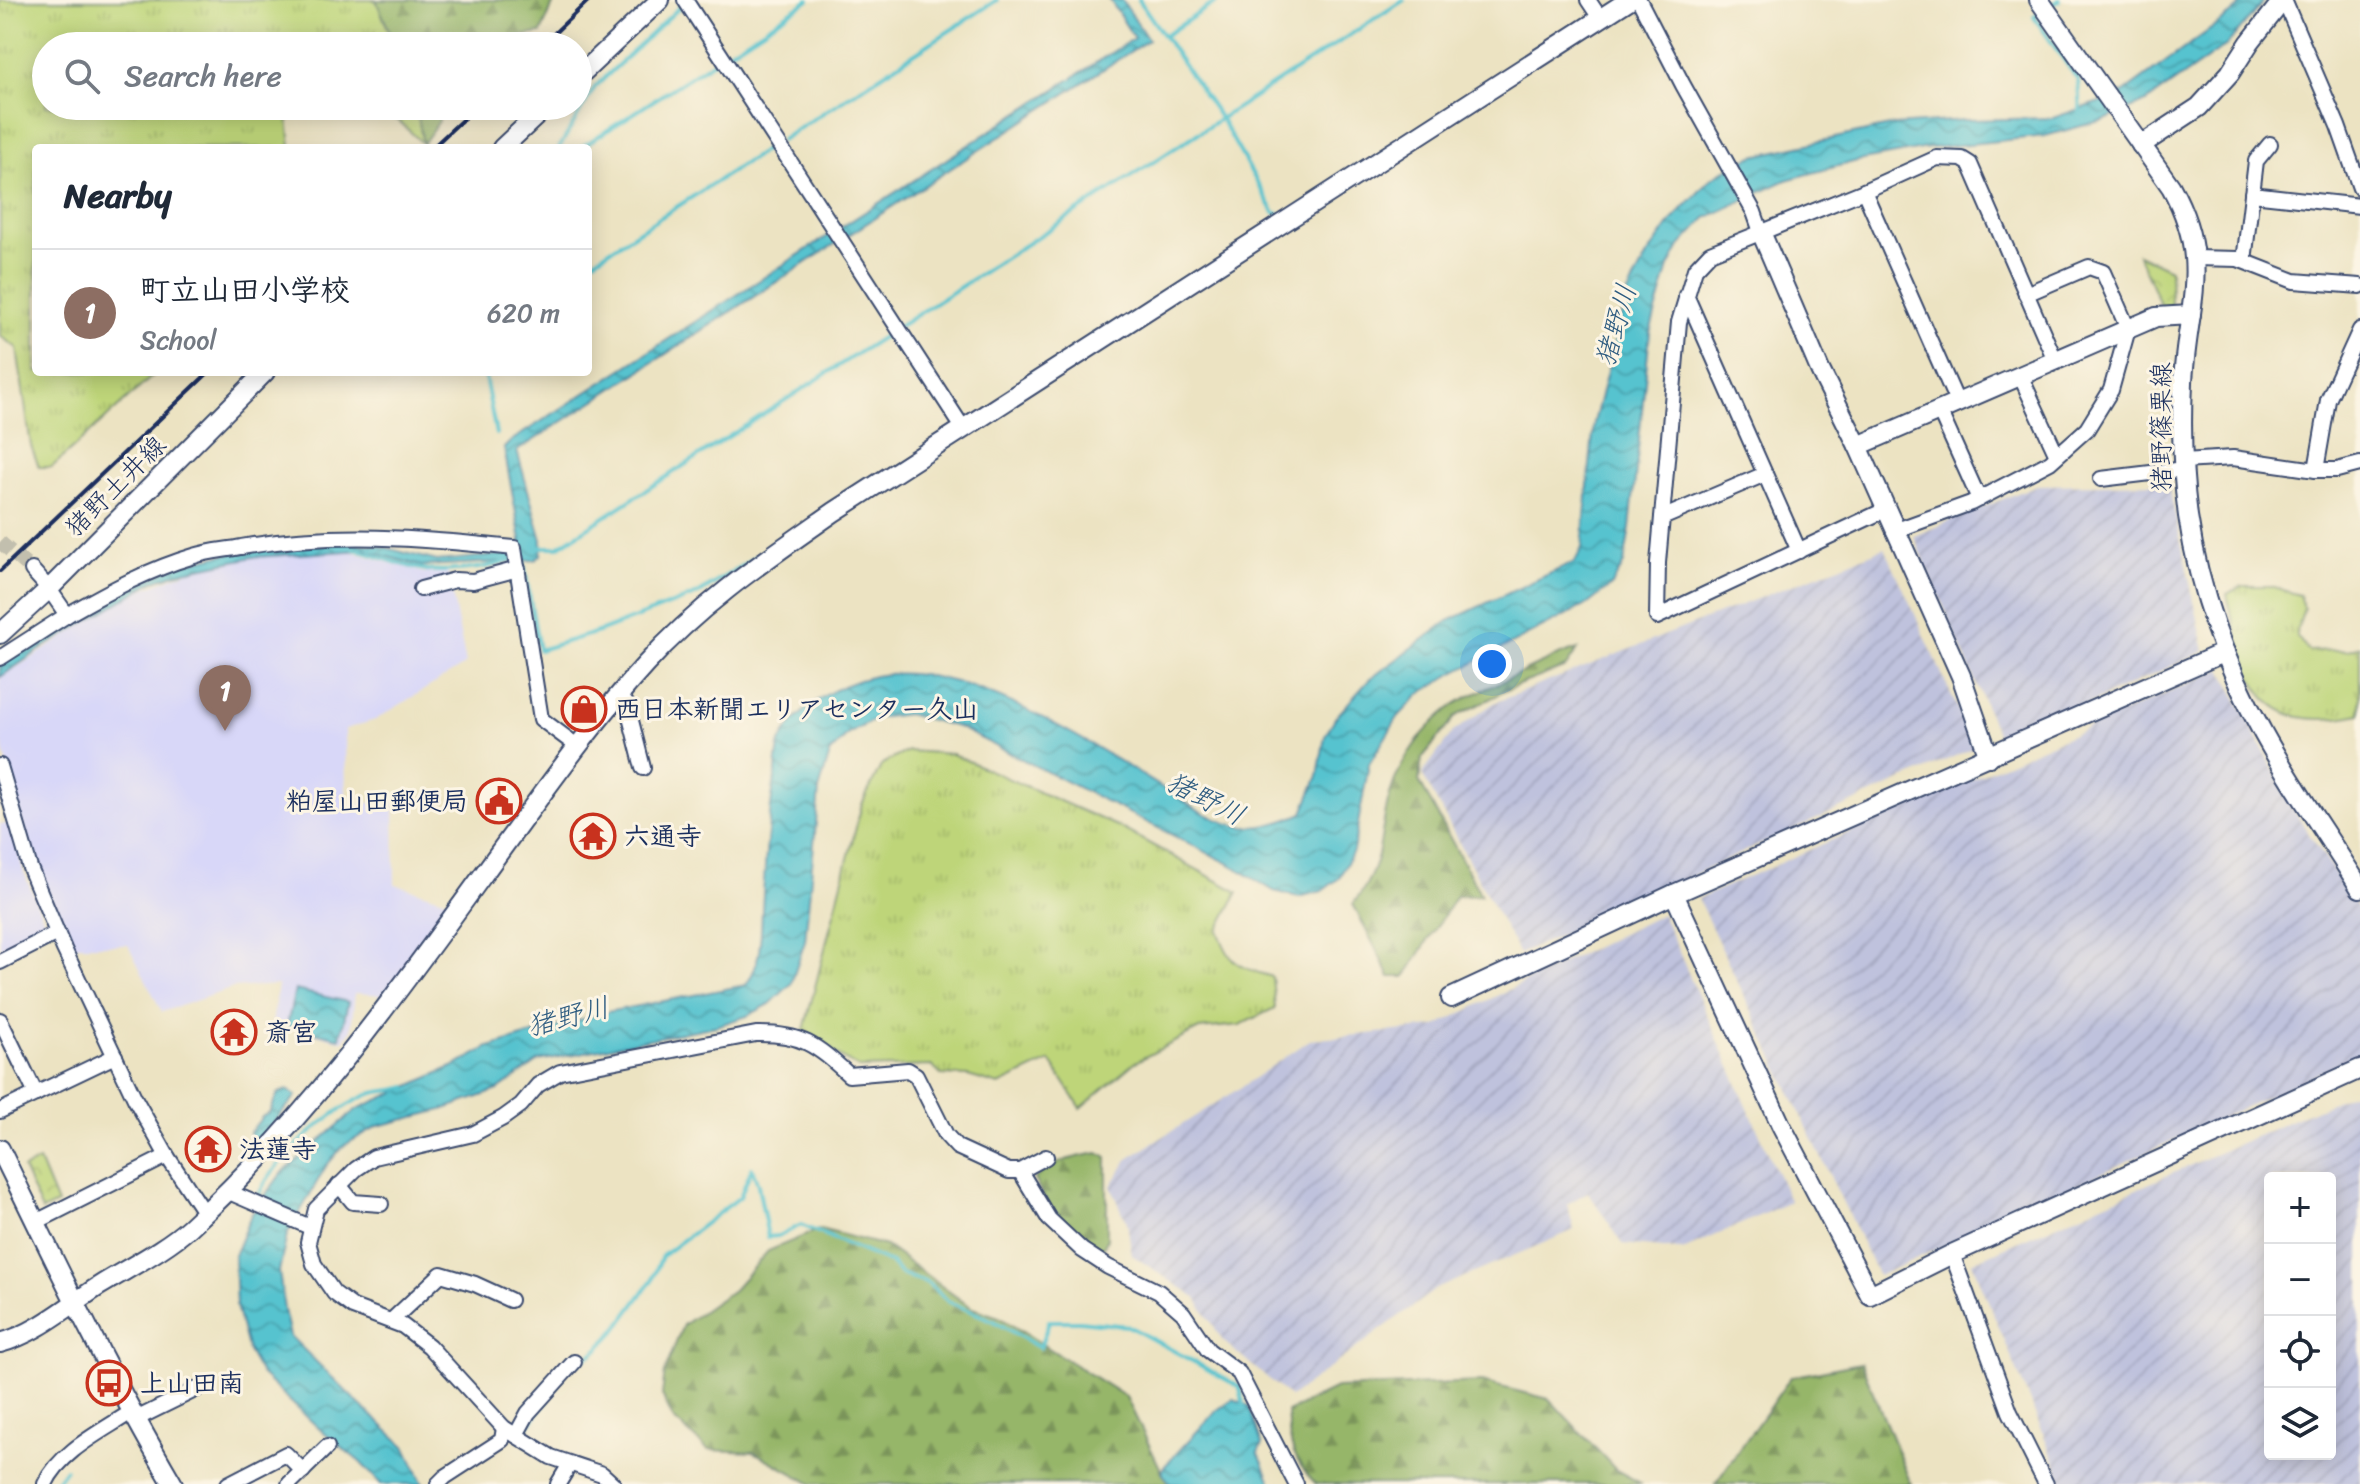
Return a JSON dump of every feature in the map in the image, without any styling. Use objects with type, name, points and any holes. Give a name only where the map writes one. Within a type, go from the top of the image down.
[{"type":"street","points":[[592,64],[660,0]]},
{"type":"street","points":[[685,0],[963,428]]},
{"type":"street","points":[[1588,0],[1600,18]]},
{"type":"street","points":[[0,1343],[13,1340],[189,1229],[229,1192],[385,1009],[577,746],[646,664],[701,608],[741,577],[963,428],[1629,0]]},
{"type":"street","points":[[1639,0],[1754,212],[1820,370],[1858,446],[1961,676],[1989,757]]},
{"type":"street","name":"猪野篠栗線","points":[[2039,0],[2179,203],[2191,236],[2196,287],[2183,380],[2184,465],[2188,516],[2196,555],[2225,652],[2264,734],[2360,888]]},
{"type":"street","points":[[2141,145],[2199,107],[2230,73],[2283,0],[2338,126],[2360,188]]},
{"type":"street","points":[[506,144],[532,120]]},
{"type":"street","points":[[2244,261],[2256,161],[2270,144]]},
{"type":"street","points":[[1885,510],[1657,617],[1655,594],[1679,322],[1695,269],[1710,253],[1937,158],[1962,159],[1970,164],[2055,360]]},
{"type":"street","points":[[1864,191],[1957,402]]},
{"type":"street","points":[[2252,194],[2360,206]]},
{"type":"street","points":[[2195,258],[2244,261],[2294,281],[2360,286]]},
{"type":"street","points":[[1894,531],[1979,499],[2050,462],[2087,429],[2111,390],[2128,329],[2103,272],[2089,267],[2026,294]]},
{"type":"street","points":[[1686,295],[1799,551]]},
{"type":"street","points":[[1858,446],[2156,317],[2191,315]]},
{"type":"street","points":[[2316,470],[2328,400],[2360,330]]},
{"type":"street","points":[[2020,375],[2057,455]]},
{"type":"street","name":"猪野土井線","points":[[0,634],[49,589],[261,376]]},
{"type":"street","points":[[1939,410],[1979,499]]},
{"type":"street","points":[[2101,479],[2233,458],[2316,470],[2337,470],[2360,464]]},
{"type":"street","points":[[1662,518],[1765,474]]},
{"type":"street","points":[[0,658],[67,615],[125,583],[196,555],[327,536],[404,538],[516,560]]},
{"type":"street","points":[[516,560],[541,719],[577,746]]},
{"type":"street","points":[[421,589],[455,580],[473,581],[516,560]]},
{"type":"street","points":[[32,570],[67,615]]},
{"type":"street","points":[[1451,998],[1674,894],[2225,652]]},
{"type":"street","points":[[620,695],[627,705],[643,768]]},
{"type":"street","points":[[0,766],[30,868],[57,933],[135,1099],[204,1212]]},
{"type":"street","points":[[1674,894],[1781,1125],[1870,1295],[1952,1254],[2360,1069]]},
{"type":"street","points":[[0,962],[57,933]]},
{"type":"street","points":[[0,1020],[36,1094]]},
{"type":"street","points":[[304,1225],[339,1185],[374,1157],[473,1134],[503,1118],[521,1105],[538,1085],[560,1072],[756,1034],[795,1036],[822,1051],[849,1075],[908,1070],[916,1075],[946,1135],[957,1147],[1009,1171],[1020,1171],[1046,1157]]},
{"type":"street","points":[[0,1111],[115,1056]]},
{"type":"street","points":[[0,1149],[74,1302],[173,1484]]},
{"type":"street","points":[[36,1222],[167,1156]]},
{"type":"street","points":[[1020,1171],[1049,1219],[1082,1250],[1108,1267],[1159,1292],[1183,1313],[1208,1350],[1239,1373],[1296,1484]]},
{"type":"street","points":[[339,1185],[353,1202],[381,1204]]},
{"type":"street","points":[[229,1192],[304,1225]]},
{"type":"street","points":[[304,1225],[314,1264],[334,1293],[353,1307],[403,1326],[429,1346],[510,1431],[551,1457],[602,1474],[613,1484]]},
{"type":"street","points":[[1952,1254],[2010,1412],[2046,1484]]},
{"type":"street","points":[[391,1321],[441,1274],[475,1284],[510,1300]]},
{"type":"street","points":[[438,1484],[456,1478],[502,1440],[574,1362]]},
{"type":"street","points":[[45,1484],[59,1465],[78,1448],[134,1415],[197,1389]]},
{"type":"street","points":[[289,1484],[327,1447]]},
{"type":"street","points":[[228,1484],[286,1454],[303,1471]]},
{"type":"street","points":[[558,1484],[570,1464]]},
{"type":"shaded area","points":[[2168,483],[2205,651],[2001,743],[1914,536],[2037,485]]},
{"type":"shaded area","points":[[1885,548],[1975,747],[1519,954],[1422,774],[1453,732],[1494,703]]},
{"type":"shaded area","points":[[350,551],[425,573],[448,573],[466,664],[375,720],[345,729],[346,805],[394,801],[395,884],[454,902],[386,995],[355,993],[351,1030],[344,1041],[272,1024],[278,985],[233,988],[162,1012],[128,945],[72,945],[36,868],[20,814],[0,735],[0,678],[133,593],[196,568],[257,556]]},
{"type":"shaded area","points":[[2222,669],[2294,811],[2360,911],[2360,1054],[1878,1276],[1698,899]]},
{"type":"shaded area","points":[[0,824],[11,824],[23,870],[45,923],[0,948]]},
{"type":"shaded area","points":[[1662,914],[1790,1202],[1683,1250],[1623,1244],[1588,1192],[1567,1204],[1574,1230],[1436,1289],[1290,1397],[1223,1341],[1196,1298],[1132,1255],[1127,1222],[1111,1186],[1128,1159],[1310,1040],[1434,1027]]},
{"type":"shaded area","points":[[2360,1090],[2360,1484],[2064,1484],[1972,1262]]},
{"type":"green space","points":[[0,0],[376,0],[389,32],[32,32],[32,120],[288,120],[291,144],[32,144],[32,376],[153,376],[52,467],[39,467],[31,446],[17,348],[0,336]]},
{"type":"green space","points":[[376,0],[555,0],[541,32],[390,32]]},
{"type":"green space","points":[[398,120],[419,120],[423,144]]},
{"type":"green space","points":[[419,120],[439,120],[439,121],[423,144]]},
{"type":"green space","points":[[2138,254],[2170,269],[2171,305],[2161,306]]},
{"type":"green space","points":[[2242,586],[2270,586],[2300,595],[2304,608],[2296,635],[2308,651],[2348,650],[2360,646],[2360,714],[2325,719],[2298,717],[2278,708],[2262,694],[2250,675],[2241,651],[2227,594]]},
{"type":"green space","points":[[1578,649],[1566,667],[1513,687],[1456,716],[1422,758],[1419,781],[1481,895],[1456,896],[1405,977],[1390,977],[1353,904],[1376,863],[1390,794],[1407,756],[1433,723],[1460,701]]},
{"type":"green space","points":[[908,751],[952,754],[1119,827],[1238,892],[1218,930],[1231,958],[1251,970],[1272,977],[1275,1008],[1240,1025],[1199,1029],[1135,1062],[1081,1108],[1050,1061],[999,1085],[968,1076],[941,1075],[932,1066],[859,1068],[803,1034],[862,804],[882,764]]},
{"type":"green space","points":[[1098,1153],[1107,1158],[1107,1239],[1103,1248],[1092,1249],[1052,1214],[1034,1179],[1064,1161]]},
{"type":"green space","points":[[39,1161],[57,1204],[42,1211],[23,1169]]},
{"type":"green space","points":[[820,1229],[886,1246],[972,1308],[999,1317],[1126,1397],[1163,1474],[1171,1484],[812,1484],[754,1452],[708,1450],[673,1419],[662,1395],[665,1371],[683,1325],[733,1290],[768,1251]]},
{"type":"green space","points":[[1861,1363],[1911,1484],[1715,1484],[1791,1377]]},
{"type":"green space","points":[[1481,1382],[1549,1399],[1616,1470],[1642,1484],[1316,1484],[1302,1468],[1294,1451],[1287,1412],[1336,1388]]},
{"type":"water","points":[[1110,0],[1122,0],[1148,40],[517,451],[542,540],[541,555],[535,560],[421,566],[364,550],[253,557],[184,571],[154,581],[0,677],[0,662],[87,610],[177,565],[235,552],[346,542],[379,546],[437,561],[509,554],[518,549],[521,540],[504,448],[511,441],[1134,38]]},
{"type":"water","points":[[2245,0],[2265,0],[2228,44],[2146,102],[2107,119],[2045,136],[1922,149],[1857,161],[1786,180],[1706,218],[1680,246],[1669,267],[1650,332],[1630,528],[1624,563],[1612,585],[1588,604],[1448,676],[1420,694],[1398,717],[1369,764],[1353,851],[1339,878],[1322,891],[1299,897],[1274,891],[1230,864],[958,727],[907,714],[877,718],[848,734],[830,753],[819,790],[805,941],[791,984],[770,1004],[747,1016],[716,1026],[539,1061],[498,1090],[442,1110],[378,1126],[343,1146],[326,1166],[287,1235],[279,1271],[290,1336],[405,1446],[423,1484],[381,1484],[261,1374],[248,1351],[236,1306],[234,1256],[251,1215],[281,1174],[357,1109],[457,1065],[489,1047],[607,1012],[746,985],[755,968],[759,950],[778,749],[792,724],[815,702],[843,686],[873,676],[921,675],[956,682],[1029,711],[1064,729],[1223,822],[1245,827],[1260,826],[1303,813],[1318,776],[1325,736],[1335,718],[1369,680],[1448,621],[1575,562],[1582,548],[1594,423],[1626,296],[1647,256],[1673,219],[1712,178],[1754,156],[1894,125],[2053,118],[2120,95],[2233,13]]},
{"type":"water","points":[[295,990],[348,1002],[340,1038],[287,1026]]},
{"type":"water","points":[[287,1090],[296,1096],[254,1147],[250,1132],[263,1116],[269,1114],[278,1093]]},
{"type":"water","points":[[1233,1399],[1249,1406],[1262,1445],[1258,1452],[1272,1484],[1171,1484],[1163,1474],[1163,1468],[1216,1411]]},
{"type":"waterway","points":[[586,144],[809,0]]},
{"type":"waterway","points":[[781,140],[997,0]]},
{"type":"waterway","points":[[1139,0],[1221,119],[1274,212],[1283,216]]},
{"type":"waterway","points":[[1164,36],[1219,0]]},
{"type":"waterway","points":[[536,547],[558,547],[1404,0]]},
{"type":"waterway","points":[[2049,7],[2060,0]]},
{"type":"waterway","points":[[592,92],[683,4]]},
{"type":"waterway","points":[[2041,12],[2034,17],[2078,80],[2080,113]]},
{"type":"waterway","points":[[561,144],[576,120]]},
{"type":"waterway","points":[[592,261],[773,145]]},
{"type":"waterway","points":[[485,376],[496,434]]},
{"type":"waterway","points":[[354,549],[436,571],[483,567],[513,558]]},
{"type":"waterway","points":[[523,559],[539,650],[601,631],[698,594],[757,556]]},
{"type":"waterway","points":[[257,1199],[289,1153],[338,1111],[370,1094],[407,1087]]},
{"type":"waterway","points":[[249,1152],[255,1142]]},
{"type":"waterway","points":[[752,1168],[768,1237],[778,1236],[801,1225],[891,1263],[901,1274],[926,1282],[949,1302],[994,1321],[1040,1348],[1049,1321],[1128,1326],[1240,1387],[1244,1406]]},
{"type":"waterway","points":[[577,1363],[594,1353],[615,1331],[652,1280],[662,1256],[740,1197],[751,1170]]},
{"type":"waterway","points":[[528,1426],[547,1401]]},
{"type":"waterway","points":[[55,1484],[66,1469]]},
{"type":"tunnel","points":[[0,542],[32,570]]},
{"type":"railway","points":[[556,32],[589,0]]},
{"type":"railway","points":[[436,144],[462,120]]},
{"type":"railway","points":[[0,571],[205,376]]},
{"type":"place","name":"西日本新聞エリアセンター久山","points":[[584,709]]},
{"type":"place","name":"町立山田小学校","points":[[225,731]]},
{"type":"place","name":"粕屋山田郵便局","points":[[499,801]]},
{"type":"place","name":"六通寺","points":[[593,836]]},
{"type":"place","name":"斎宮","points":[[234,1032]]},
{"type":"place","name":"法蓮寺","points":[[208,1149]]},
{"type":"place","name":"上山田南","points":[[109,1383]]},
{"type":"water label","name":"猪野川","points":[[1615,325]]},
{"type":"water label","name":"猪野川","points":[[1206,798]]},
{"type":"water label","name":"猪野川","points":[[568,1016]]}]
